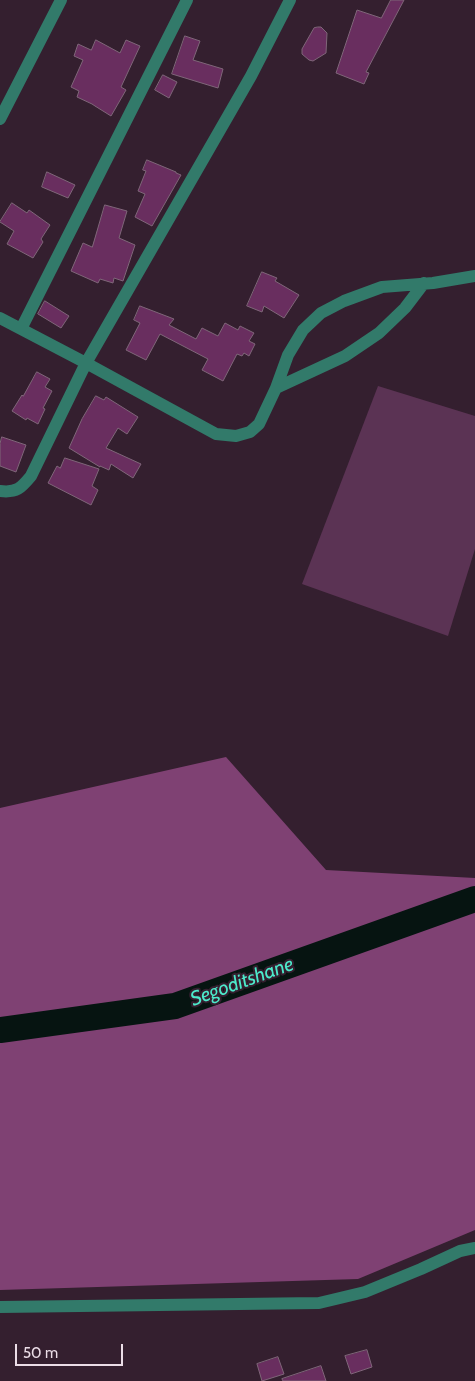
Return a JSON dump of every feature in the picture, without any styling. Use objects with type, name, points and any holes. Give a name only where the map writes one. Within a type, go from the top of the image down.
[{"type":"street","points":[[0,119],[61,0]]},
{"type":"street","points":[[21,329],[187,0]]},
{"type":"street","points":[[0,491],[8,492],[21,488],[31,476],[86,363],[252,76],[290,0]]},
{"type":"street","points":[[0,318],[216,434],[236,436],[250,432],[259,424],[276,388],[288,355],[303,330],[321,314],[344,301],[382,287],[475,276]]},
{"type":"street","points":[[276,388],[345,356],[379,333],[405,308],[424,283]]},
{"type":"street","points":[[0,1307],[319,1303],[365,1292],[460,1251],[475,1248]]},
{"type":"shaded area","points":[[378,386],[475,416],[475,549],[448,636],[302,584]]},
{"type":"shaded area","points":[[226,757],[326,870],[475,878],[475,1230],[358,1279],[0,1290],[0,808]]},
{"type":"building","points":[[391,0],[404,0],[366,72],[369,73],[364,84],[336,73],[357,10],[381,18]]},
{"type":"building","points":[[321,27],[327,33],[326,53],[313,61],[302,54],[302,49],[314,28]]},
{"type":"building","points":[[185,36],[200,41],[193,60],[223,69],[218,88],[172,74]]},
{"type":"building","points":[[96,40],[120,53],[126,40],[140,46],[121,87],[126,90],[111,116],[77,97],[79,91],[71,87],[83,60],[74,56],[78,44],[91,50]]},
{"type":"building","points":[[163,75],[177,82],[169,98],[155,90]]},
{"type":"building","points":[[147,160],[181,175],[152,226],[135,217],[145,194],[138,191],[146,171],[143,170]]},
{"type":"building","points":[[47,172],[75,185],[68,198],[42,187]]},
{"type":"building","points":[[12,203],[27,213],[29,210],[50,225],[41,239],[43,242],[33,258],[7,244],[14,231],[0,222]]},
{"type":"building","points":[[105,205],[127,211],[119,238],[135,245],[123,281],[114,278],[113,283],[100,279],[98,283],[71,271],[83,243],[92,247]]},
{"type":"building","points":[[262,272],[277,278],[275,281],[299,295],[284,318],[264,306],[262,312],[247,306]]},
{"type":"building","points":[[45,301],[69,316],[61,328],[38,314]]},
{"type":"building","points":[[140,306],[174,319],[169,325],[196,339],[202,328],[218,336],[225,323],[238,330],[240,326],[254,333],[249,341],[255,344],[249,356],[244,353],[242,356],[237,354],[223,381],[202,370],[208,359],[160,334],[146,360],[126,350],[140,323],[134,320]]},
{"type":"building","points":[[37,372],[50,379],[45,387],[52,391],[43,408],[45,409],[38,424],[27,418],[26,420],[12,411]]},
{"type":"building","points":[[96,396],[104,400],[106,397],[138,417],[127,434],[118,428],[106,448],[141,464],[133,478],[111,464],[109,470],[100,467],[69,448],[82,419]]},
{"type":"building","points":[[2,437],[26,445],[16,472],[0,466],[0,444]]},
{"type":"building","points":[[65,458],[99,469],[92,486],[98,490],[91,505],[48,483],[57,466],[60,468]]},
{"type":"building","points":[[367,1350],[372,1367],[351,1374],[345,1356]]},
{"type":"building","points":[[278,1357],[284,1374],[262,1381],[257,1364]]},
{"type":"building","points":[[321,1366],[326,1381],[283,1381],[282,1379]]},
{"type":"waterway","name":"Segoditshane","points":[[0,1030],[175,1006],[475,899]]}]
